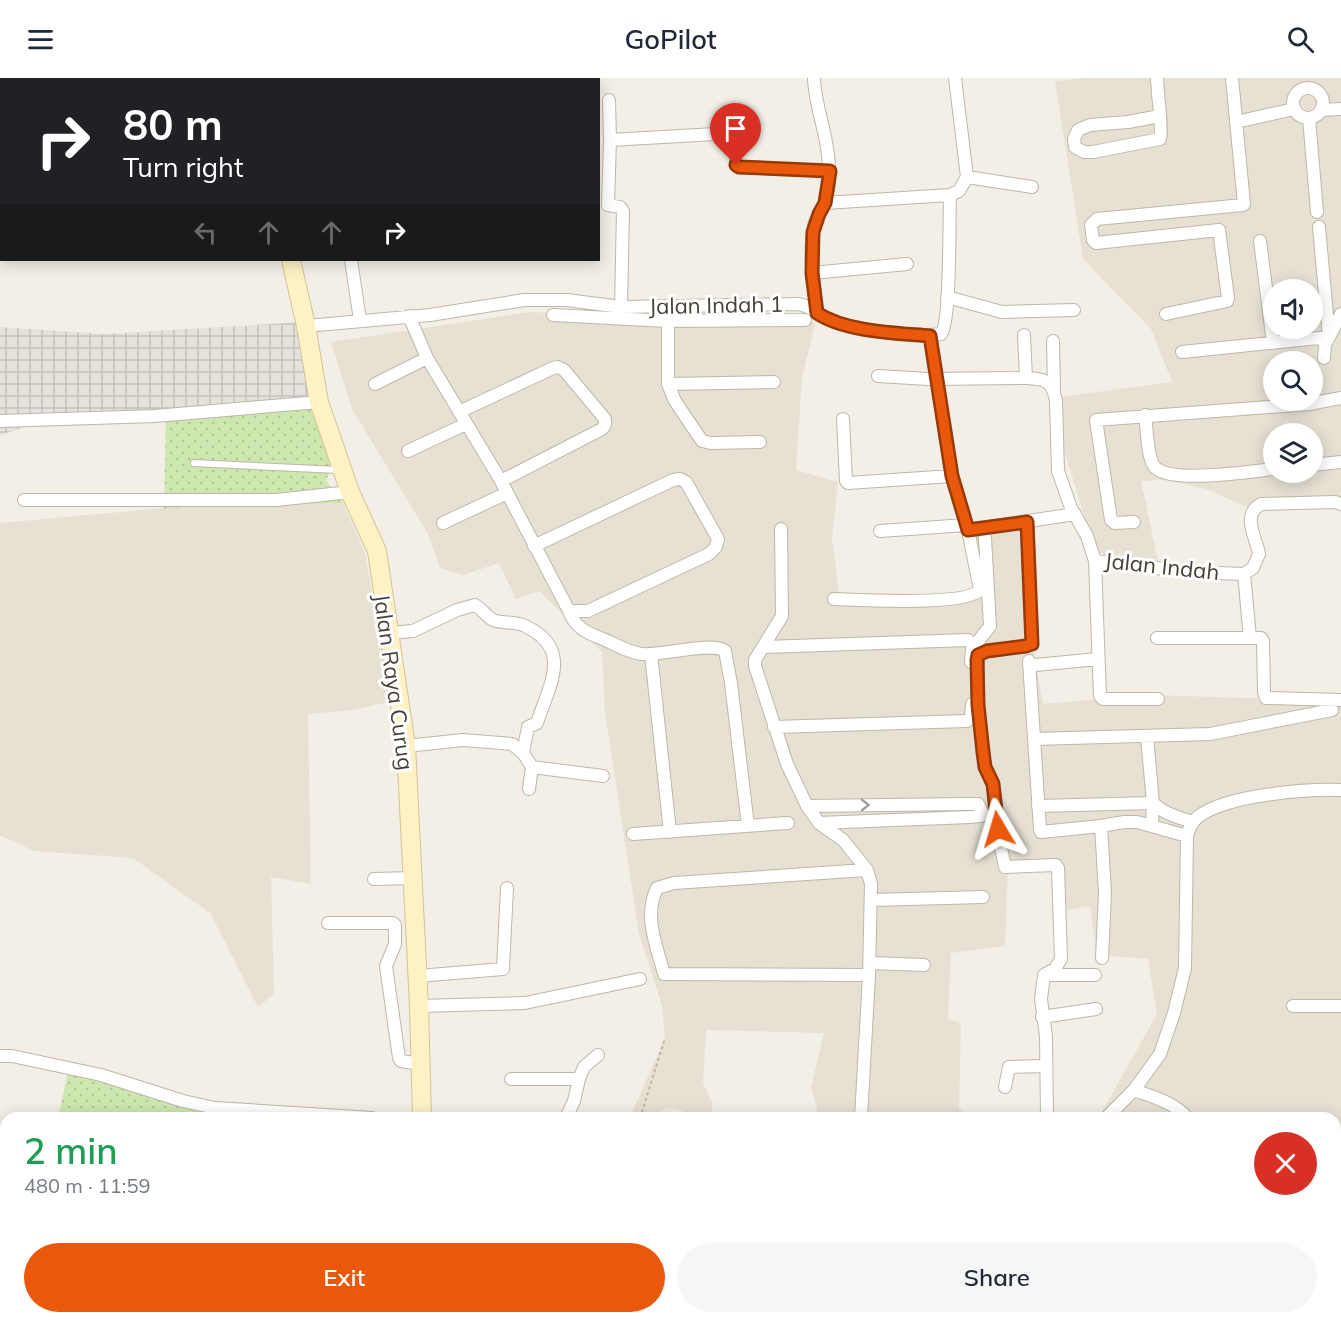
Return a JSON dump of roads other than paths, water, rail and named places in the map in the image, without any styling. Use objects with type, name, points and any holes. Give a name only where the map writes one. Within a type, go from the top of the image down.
[{"type":"main road","name":"Jalan Raya Curug","points":[[291,261],[306,326],[319,402],[350,492],[376,551],[406,746],[418,976],[422,1112]]},
{"type":"street","points":[[814,78],[830,171],[825,203],[813,232],[812,273],[817,313]]},
{"type":"street","points":[[825,203],[950,195],[958,191],[968,177],[955,78]]},
{"type":"street","points":[[1156,78],[1162,133],[1160,139],[1093,152],[1084,152],[1075,147],[1074,139],[1078,130],[1090,125],[1128,122],[1160,116]]},
{"type":"street","points":[[1218,230],[1096,243],[1093,240],[1091,225],[1097,219],[1244,204],[1232,78]]},
{"type":"street","points":[[1307,83],[1324,99],[1322,110],[1317,116],[1303,117],[1294,109],[1293,99],[1307,83]]},
{"type":"street","points":[[609,100],[608,205],[620,207],[623,211],[621,307]]},
{"type":"street","points":[[1236,122],[1294,109]]},
{"type":"street","points":[[1322,110],[1341,109]]},
{"type":"street","points":[[1310,118],[1317,213]]},
{"type":"street","points":[[610,140],[733,133],[736,136],[736,162],[739,167],[830,171]]},
{"type":"street","points":[[968,177],[1032,187]]},
{"type":"street","points":[[834,599],[936,600],[974,595],[979,592],[980,586],[967,528],[952,476],[930,336],[940,334],[944,330],[950,195]]},
{"type":"street","points":[[1166,314],[1227,301],[1215,207]]},
{"type":"street","points":[[1319,227],[1329,337]]},
{"type":"street","points":[[1260,241],[1273,343]]},
{"type":"street","points":[[351,261],[360,320]]},
{"type":"street","points":[[812,273],[907,264]]},
{"type":"street","points":[[947,297],[1002,312],[1074,310]]},
{"type":"street","name":"Jalan Indah 1","points":[[306,326],[483,308],[524,300],[567,300],[621,307],[797,304],[809,306],[817,313],[837,323],[930,336]]},
{"type":"street","points":[[669,307],[667,321],[668,384],[675,401],[702,441],[711,443],[760,442]]},
{"type":"street","points":[[1324,358],[1329,337],[1341,314]]},
{"type":"street","points":[[553,315],[667,321],[805,320]]},
{"type":"street","points":[[409,316],[427,358],[501,481],[576,626],[587,633],[640,654],[706,648],[721,648],[725,651],[748,826]]},
{"type":"street","points":[[1024,335],[1026,378]]},
{"type":"street","points":[[1182,352],[1329,337]]},
{"type":"street","name":"Jalan Indah","points":[[1053,341],[1058,471],[1075,514],[1087,536],[1095,561],[1191,572],[1244,574],[1253,568],[1259,554],[1250,522],[1252,512],[1256,507],[1261,504],[1335,502],[1341,504]]},
{"type":"street","points":[[375,384],[427,358]]},
{"type":"street","points":[[459,412],[558,367],[564,370],[605,419],[602,429],[501,481]]},
{"type":"street","points":[[878,376],[937,379],[1040,379],[1048,382],[1054,390]]},
{"type":"street","points":[[668,384],[774,382]]},
{"type":"street","points":[[1134,522],[1115,523],[1110,520],[1095,422],[1098,419],[1309,404],[1341,398]]},
{"type":"street","points":[[0,421],[154,416],[319,402]]},
{"type":"street","points":[[1145,415],[1152,463],[1160,472],[1180,476],[1263,470]]},
{"type":"street","points":[[843,418],[846,481],[848,483],[952,476]]},
{"type":"street","points":[[408,451],[466,424]]},
{"type":"street","points":[[1323,464],[1341,462]]},
{"type":"street","points":[[534,546],[673,480],[680,479],[686,482],[718,539],[716,547],[709,554],[588,610],[569,611]]},
{"type":"street","points":[[24,500],[276,500],[350,492]]},
{"type":"street","points":[[443,523],[507,493]]},
{"type":"street","points":[[880,531],[967,528],[1075,514]]},
{"type":"street","points":[[1027,522],[1032,644],[987,651],[978,655],[978,694],[985,767],[993,784],[1005,867],[1056,865],[1058,868],[1061,959],[1054,969],[1044,975]]},
{"type":"street","points":[[781,529],[782,616],[755,660],[755,666],[787,764],[807,806],[819,822],[843,840],[867,870],[871,884],[861,1112]]},
{"type":"street","points":[[774,727],[967,721],[971,717],[972,649],[990,626],[985,538]]},
{"type":"street","points":[[1095,561],[1099,693],[1103,699],[1158,699]]},
{"type":"street","points":[[1244,574],[1250,638]]},
{"type":"street","points":[[388,633],[413,632],[457,610],[475,605],[493,620],[522,625],[543,637],[551,646],[555,660],[551,682],[537,723],[528,727],[524,753]]},
{"type":"street","points":[[587,633],[588,610]]},
{"type":"street","points":[[1157,638],[1258,637],[1263,641],[1266,698],[1341,700]]},
{"type":"street","points":[[764,647],[968,640]]},
{"type":"street","points":[[651,654],[670,831]]},
{"type":"street","points":[[1098,659],[1032,663],[1034,739],[1041,832],[1124,822],[1152,825],[1187,836]]},
{"type":"street","points":[[1034,739],[1210,734],[1332,710]]},
{"type":"street","points":[[1147,737],[1153,803],[1152,825]]},
{"type":"street","points":[[406,746],[463,740],[512,744],[524,753],[532,767],[529,789]]},
{"type":"street","points":[[532,767],[603,776]]},
{"type":"street","points":[[1112,1112],[1134,1090],[1160,1054],[1174,1013],[1185,968],[1187,836],[1192,822],[1216,807],[1234,801],[1280,794],[1341,790]]},
{"type":"street","points":[[1038,806],[1153,803],[1169,814],[1192,822]]},
{"type":"street","points":[[807,806],[978,804],[982,812],[981,816],[970,817],[819,822]]},
{"type":"street","points":[[633,834],[788,824]]},
{"type":"street","points":[[1101,826],[1105,893],[1102,958]]},
{"type":"street","points":[[867,870],[674,883],[657,888],[652,898],[650,914],[663,974],[869,969],[924,964]]},
{"type":"street","points":[[374,879],[413,878]]},
{"type":"street","points":[[418,976],[503,969],[507,888]]},
{"type":"street","points":[[872,900],[983,897]]},
{"type":"street","points":[[328,923],[395,924],[395,944],[386,966],[399,1058],[401,1061],[420,1064]]},
{"type":"street","points":[[1044,975],[1095,975]]},
{"type":"street","points":[[1044,975],[1041,999],[1046,1036],[1047,1112]]},
{"type":"street","points":[[419,1006],[525,1004],[640,979]]},
{"type":"street","points":[[1293,1006],[1341,1006]]},
{"type":"street","points":[[1042,1017],[1096,1010]]},
{"type":"street","points":[[0,1056],[12,1056],[101,1075],[183,1101],[215,1108],[264,1112]]},
{"type":"street","points":[[569,1112],[584,1066],[598,1056]]},
{"type":"street","points":[[1005,1088],[1009,1067],[1045,1066]]},
{"type":"street","points":[[511,1079],[579,1079]]},
{"type":"street","points":[[1134,1090],[1164,1101],[1182,1112]]},
{"type":"lane","points":[[194,463],[342,470]]}]
